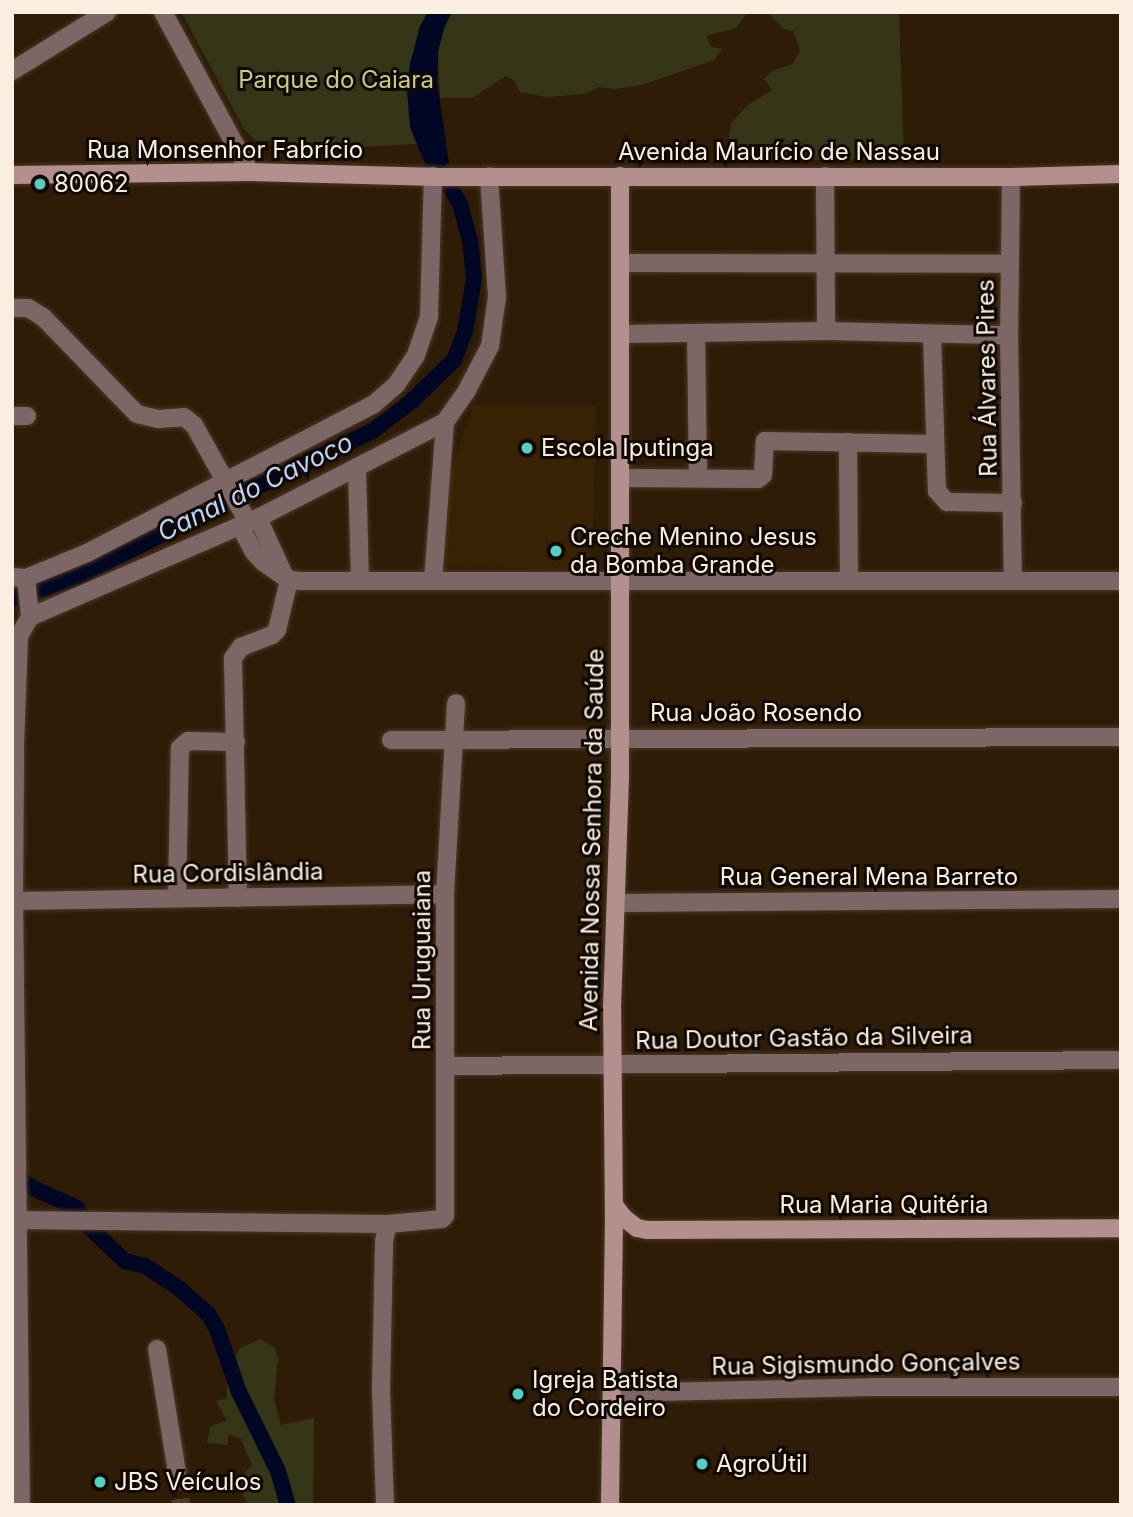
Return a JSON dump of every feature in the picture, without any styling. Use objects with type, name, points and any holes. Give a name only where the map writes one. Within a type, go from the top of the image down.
[{"type":"street","points":[[12,71],[85,23],[107,12]]},
{"type":"street","points":[[163,12],[250,172]]},
{"type":"street","name":"Rua Monsenhor Fabrício","points":[[12,175],[250,172],[435,177]]},
{"type":"street","name":"Avenida Maurício de Nassau","points":[[435,177],[1011,177],[1121,174]]},
{"type":"street","points":[[20,1505],[16,1393],[15,1220],[18,1165],[13,901],[14,746],[19,636],[30,614],[248,521],[445,422],[466,393],[490,346],[497,298],[485,176]]},
{"type":"street","name":"Avenida Nossa Senhora da Saúde","points":[[610,1505],[614,1254],[613,1065],[620,738],[620,176]]},
{"type":"street","points":[[825,176],[826,331]]},
{"type":"street","points":[[30,614],[21,579],[87,553],[374,404],[396,385],[416,355],[429,317],[435,177]]},
{"type":"street","name":"Rua Álvares Pires","points":[[1011,177],[1009,335],[1013,579]]},
{"type":"street","points":[[622,262],[1010,264]]},
{"type":"street","points":[[12,307],[28,309],[43,317],[137,414],[152,419],[184,417],[194,425],[248,521],[254,552],[286,577],[433,582],[849,579],[1121,581]]},
{"type":"street","points":[[620,334],[826,331],[1009,335]]},
{"type":"street","points":[[696,333],[698,477]]},
{"type":"street","points":[[932,335],[933,444],[937,492],[947,502],[1013,503]]},
{"type":"street","points":[[433,582],[445,422]]},
{"type":"street","points":[[621,478],[761,477],[765,441],[933,444]]},
{"type":"street","points":[[848,442],[849,579]]},
{"type":"street","points":[[357,467],[360,581]]},
{"type":"street","points":[[239,898],[233,659],[241,647],[272,635],[277,630],[286,577]]},
{"type":"street","name":"Rua Uruguaiana","points":[[388,1224],[442,1219],[445,1216],[445,894],[456,703]]},
{"type":"street","name":"Rua João Rosendo","points":[[391,740],[1121,737]]},
{"type":"street","points":[[177,898],[180,748],[188,741],[236,742]]},
{"type":"street","name":"Rua Cordislândia","points":[[13,901],[445,894]]},
{"type":"street","name":"Rua General Mena Barreto","points":[[617,903],[1121,899]]},
{"type":"street","name":"Rua Doutor Gastão da Silveira","points":[[446,1066],[1121,1060]]},
{"type":"street","points":[[614,1205],[623,1217],[637,1228],[647,1230]]},
{"type":"street","points":[[15,1220],[388,1224],[384,1241],[381,1388],[385,1505]]},
{"type":"street","name":"Rua Maria Quitéria","points":[[647,1230],[1121,1228]]},
{"type":"street","points":[[614,1254],[627,1240],[647,1230]]},
{"type":"street","points":[[157,1349],[177,1472]]},
{"type":"street","name":"Rua Sigismundo Gonçalves","points":[[612,1393],[871,1387],[1121,1387]]},
{"type":"shaded area","name":"Escola Iputinga","points":[[473,405],[596,406],[593,533],[589,534],[592,570],[439,566],[445,491]]},
{"type":"green space","name":"Parque do Caiara","points":[[181,12],[428,12],[420,26],[410,64],[410,127],[416,144],[304,150],[286,140],[256,141],[244,129]]},
{"type":"green space","points":[[452,12],[748,12],[736,28],[706,36],[711,47],[722,49],[714,60],[642,85],[615,89],[599,87],[585,94],[546,97],[520,92],[515,81],[506,76],[472,98],[440,98],[438,52],[444,28]]},
{"type":"green space","points":[[767,12],[899,12],[904,159],[756,160],[729,141],[731,123],[748,105],[772,90],[764,79],[772,71],[793,64],[800,50],[793,31],[784,29]]},
{"type":"green space","points":[[261,1339],[275,1348],[278,1360],[274,1399],[281,1425],[314,1418],[313,1505],[248,1505],[237,1481],[252,1465],[241,1439],[229,1434],[227,1445],[207,1443],[210,1427],[227,1420],[216,1401],[227,1398],[227,1376],[240,1348]]},
{"type":"water","points":[[428,12],[452,12],[444,28],[438,52],[437,80],[449,164],[426,165],[410,127],[407,90],[410,64],[420,26]]},
{"type":"waterway","name":"Canal do Cavoco","points":[[12,599],[77,577],[179,526],[233,495],[266,483],[374,430],[412,401],[454,360],[465,332],[474,278],[470,241],[460,204],[426,146]]},
{"type":"waterway","name":"Canal do Cavoco","points":[[12,1174],[33,1188],[77,1208],[89,1227],[125,1261],[145,1266],[180,1289],[208,1314],[217,1329],[239,1392],[278,1471],[288,1505]]},
{"type":"tunnel","points":[[177,1472],[181,1505]]},
{"type":"place","name":"80062","points":[[40,184]]},
{"type":"place","name":"Escola Iputinga","points":[[527,448]]},
{"type":"place","name":"Creche Menino Jesus da Bomba Grande","points":[[556,551]]},
{"type":"place","name":"Igreja Batista do Cordeiro","points":[[518,1394]]},
{"type":"place","name":"AgroÚtil","points":[[702,1464]]},
{"type":"place","name":"JBS Veículos","points":[[100,1482]]}]
